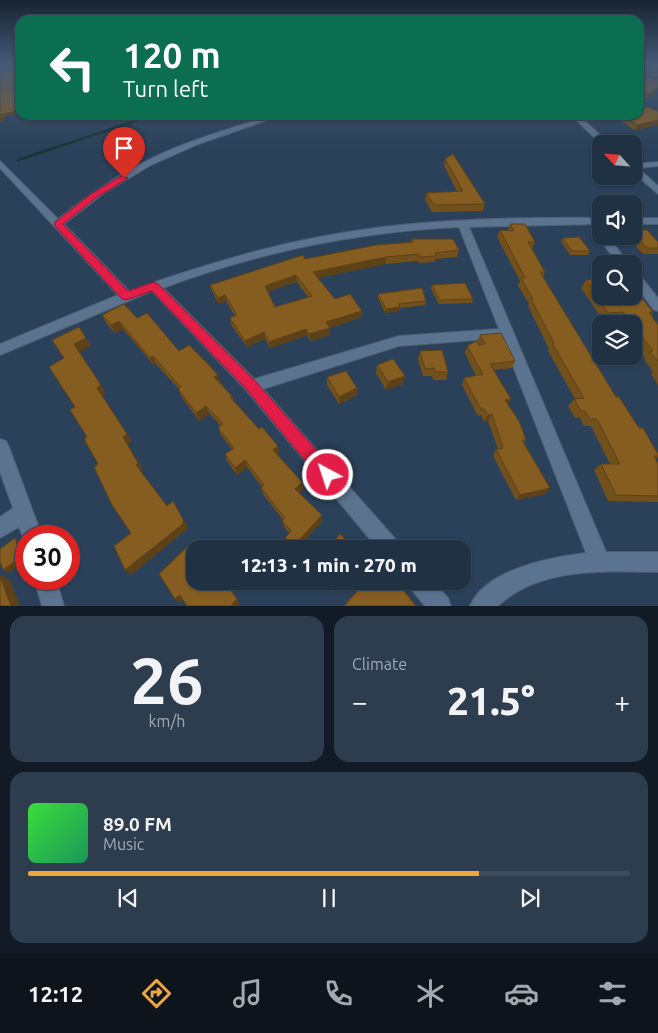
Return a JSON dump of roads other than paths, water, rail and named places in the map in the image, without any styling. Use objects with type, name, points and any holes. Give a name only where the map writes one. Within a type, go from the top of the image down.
[{"type":"street","points":[[58,224],[94,196],[164,156],[181,148],[264,120]]},
{"type":"street","points":[[580,120],[596,135]]},
{"type":"street","points":[[0,163],[126,296]]},
{"type":"street","points":[[642,167],[658,164]]},
{"type":"street","points":[[642,176],[658,191]]},
{"type":"street","points":[[0,350],[126,296],[154,286],[217,265],[331,238],[462,223],[592,221]]},
{"type":"street","points":[[642,221],[658,221]]},
{"type":"street","points":[[462,223],[600,561]]},
{"type":"street","points":[[609,245],[617,255]]},
{"type":"street","points":[[154,286],[252,386],[383,540]]},
{"type":"street","points":[[642,286],[658,307]]},
{"type":"street","points":[[252,386],[400,341],[507,333]]},
{"type":"street","points":[[0,446],[28,525]]},
{"type":"street","points":[[0,528],[24,512]]},
{"type":"street","points":[[481,606],[514,581],[555,566],[600,561],[658,562]]},
{"type":"street","points":[[49,590],[54,606]]},
{"type":"street","points":[[427,590],[440,606]]},
{"type":"waterway","points":[[18,160],[139,120]]}]
